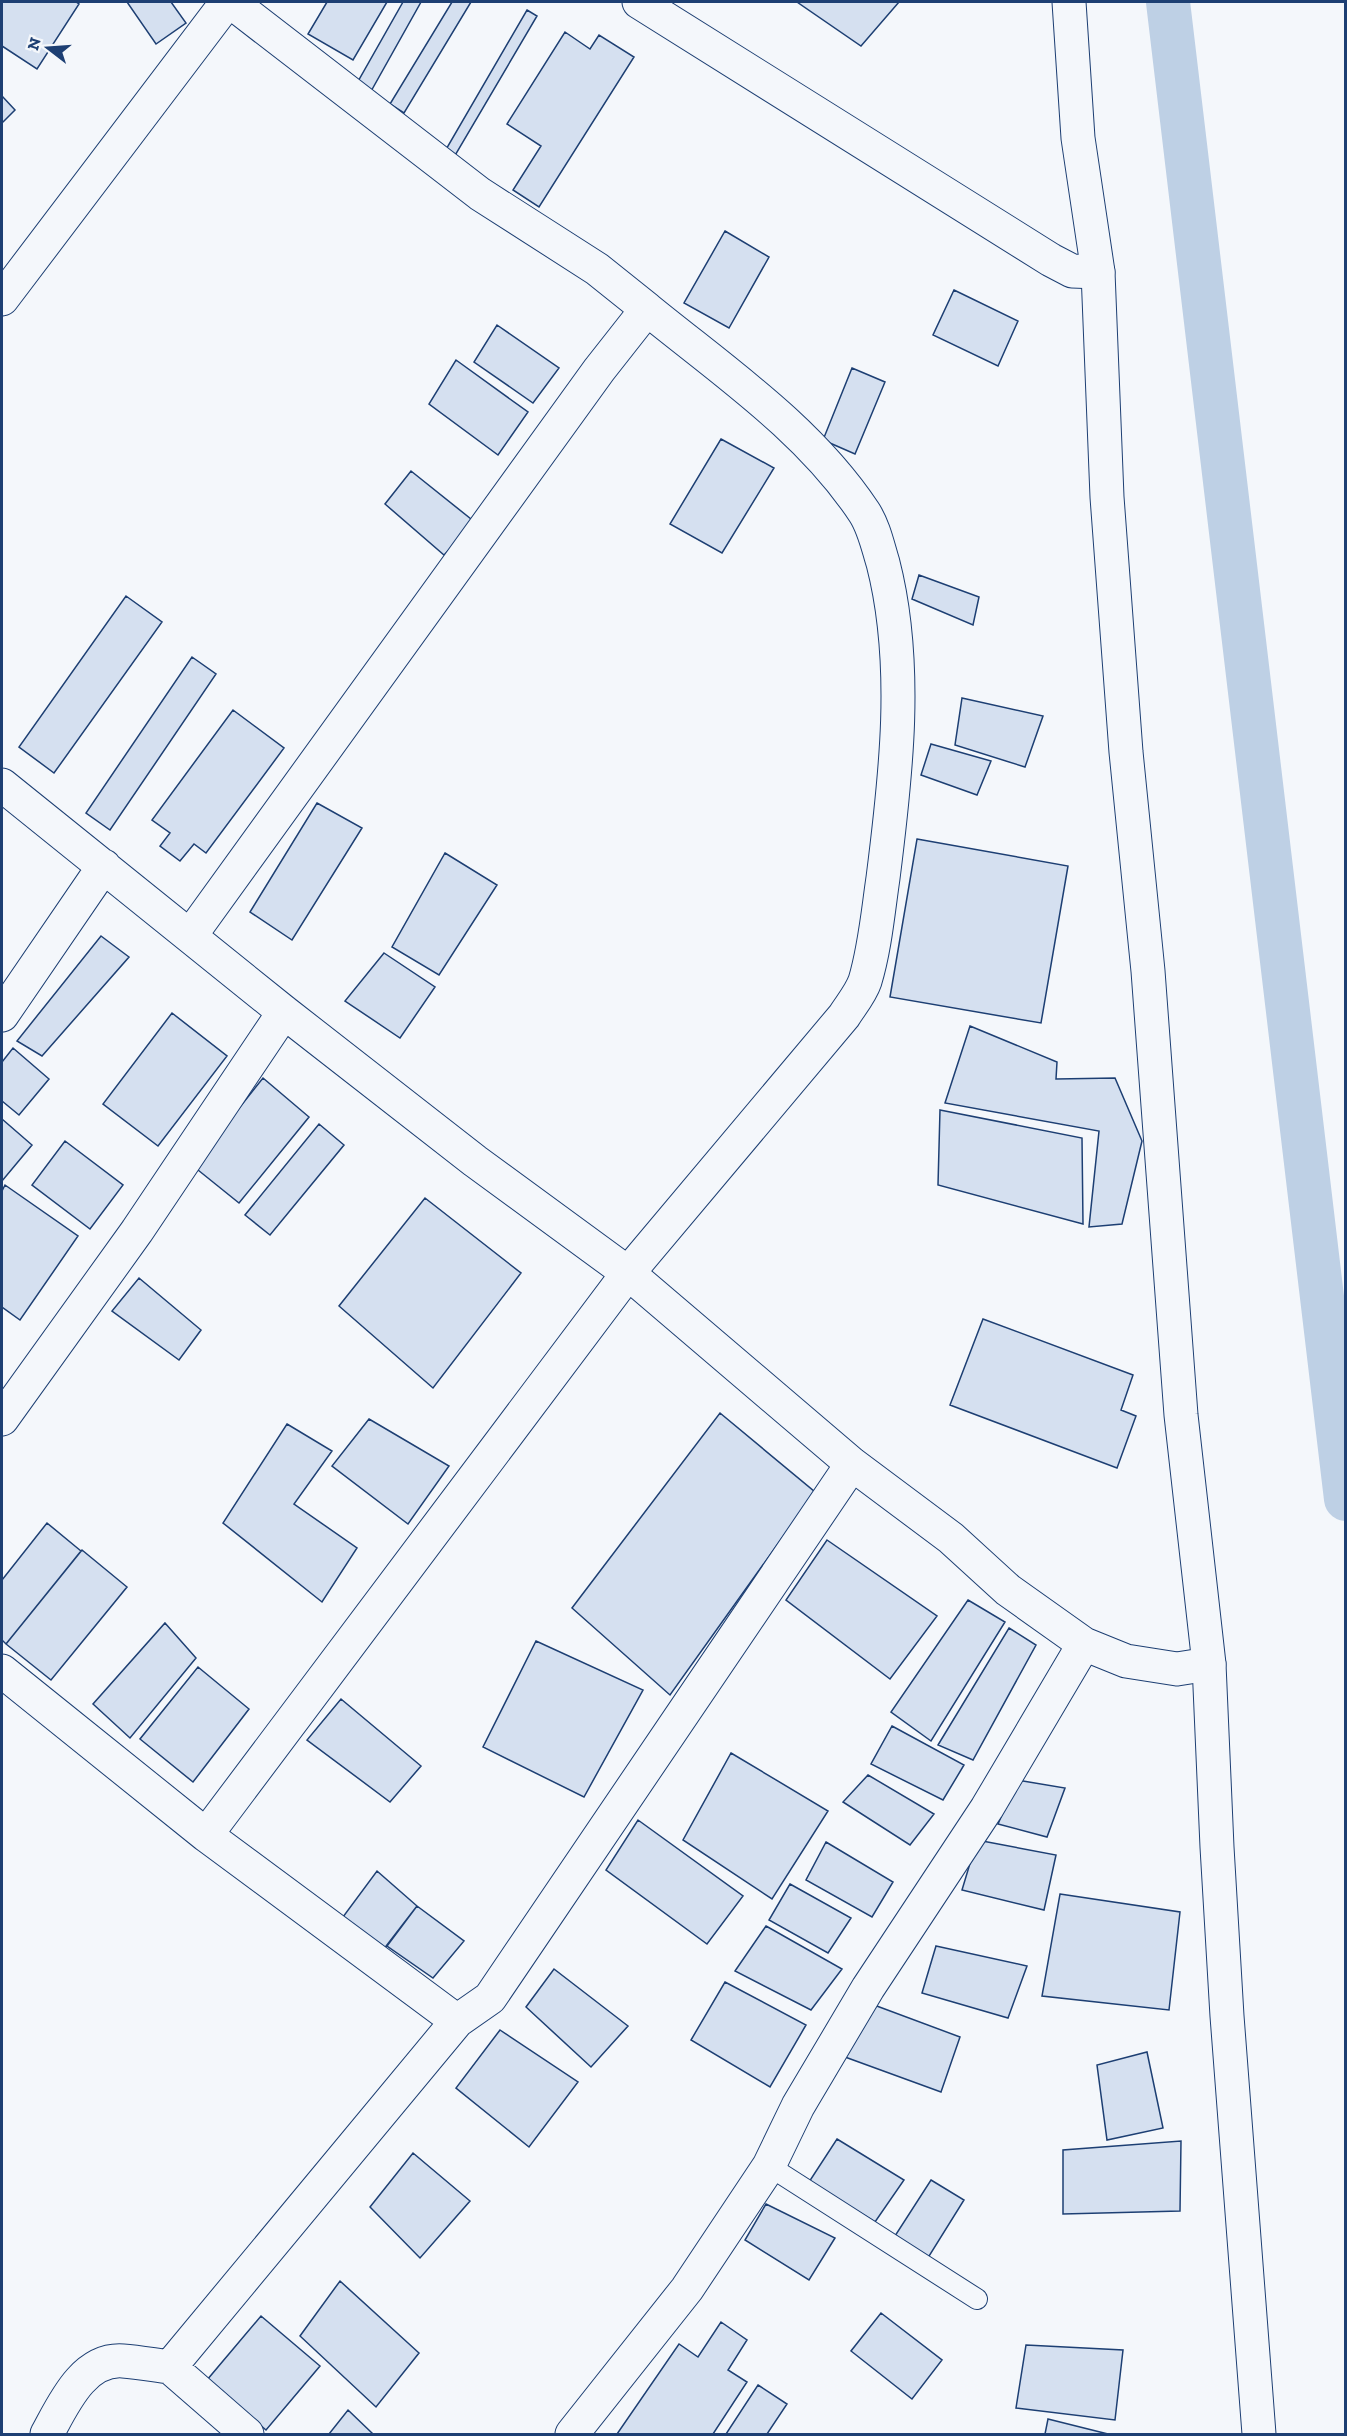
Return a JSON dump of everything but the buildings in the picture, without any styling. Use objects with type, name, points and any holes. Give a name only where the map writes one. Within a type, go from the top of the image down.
[{"type":"street","points":[[2,299],[229,2],[480,194],[597,270],[773,411],[834,471],[866,515],[878,546],[887,581],[895,638],[897,705],[891,814],[877,924],[864,983],[844,1016],[628,1273],[206,1835]]},
{"type":"street","points":[[639,2],[1074,268]]},
{"type":"street","points":[[1069,2],[1078,138],[1074,268],[1107,497],[1126,752],[1148,971],[1181,1415],[1193,1667],[1216,1847],[1259,2434]]},
{"type":"street","points":[[190,936],[599,370],[646,309]]},
{"type":"street","points":[[2,785],[284,1012],[474,1161],[628,1273],[852,1464],[951,1538],[1008,1590],[1084,1644],[1126,1661],[1193,1667]]},
{"type":"street","points":[[2,1015],[104,866]]},
{"type":"street","points":[[2,1419],[137,1231],[284,1012]]},
{"type":"street","points":[[170,2367],[457,2021],[490,1998],[852,1464]]},
{"type":"street","points":[[577,2433],[687,2289],[769,2166],[798,2106],[868,1988],[987,1808],[1084,1644]]},
{"type":"street","points":[[2,1671],[206,1835],[457,2021]]},
{"type":"street","points":[[47,2434],[69,2394],[84,2378],[102,2364],[122,2360],[170,2367],[247,2434]]},
{"type":"lane","points":[[769,2166],[977,2300]]},
{"type":"waterway","points":[[1168,2],[1346,1499]]}]
